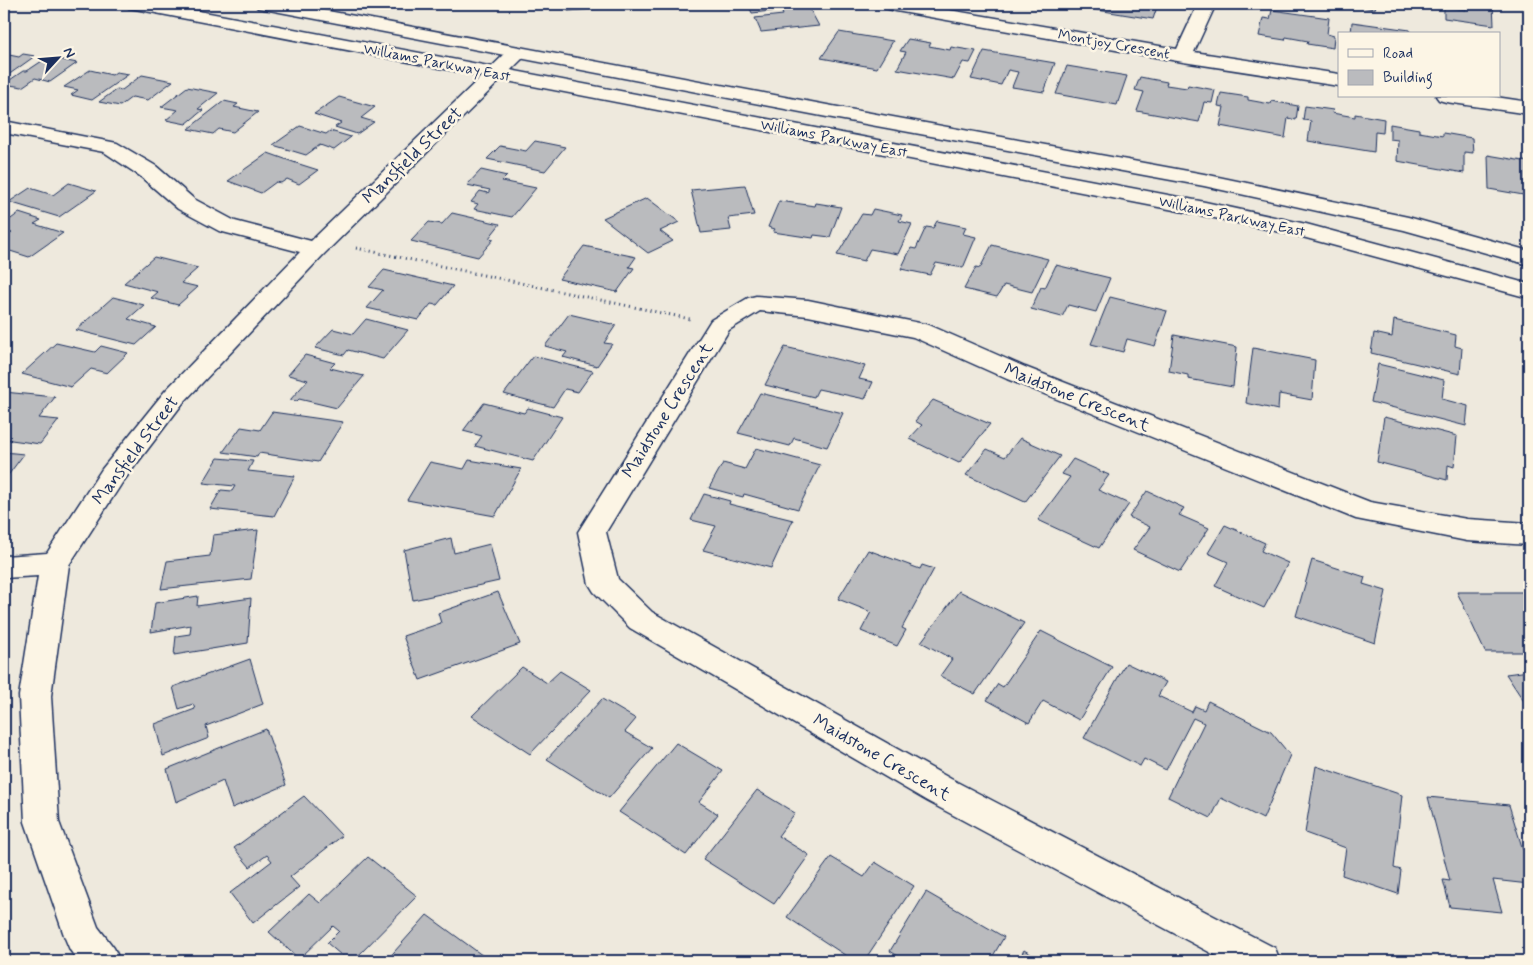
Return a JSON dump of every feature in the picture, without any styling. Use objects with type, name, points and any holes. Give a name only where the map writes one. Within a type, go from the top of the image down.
[{"type":"street","name":"Williams Parkway East","points":[[135,4],[1205,209],[1298,229],[1529,290]]},
{"type":"street","name":"Williams Parkway East","points":[[264,4],[517,53],[1204,180],[1408,224],[1529,258]]},
{"type":"street","name":"Montjoy Crescent","points":[[891,4],[1184,56],[1338,80]]},
{"type":"street","points":[[1184,56],[1207,4]]},
{"type":"street","name":"Mansfield Street","points":[[101,961],[83,938],[42,822],[35,696],[55,564],[112,476],[174,397],[316,249],[517,53]]},
{"type":"street","points":[[1460,98],[1529,108]]},
{"type":"street","points":[[4,127],[110,148],[148,170],[186,204],[227,226],[316,249]]},
{"type":"street","name":"Maidstone Crescent","points":[[1262,961],[939,790],[641,620],[604,584],[592,532],[720,325],[756,303],[808,308],[920,331],[1016,373],[1366,512],[1467,530],[1529,534]]},
{"type":"street","points":[[4,567],[55,564]]},
{"type":"path","points":[[316,249],[355,248],[720,325]]},
{"type":"building","points":[[567,4],[607,4],[607,8],[568,11]]},
{"type":"building","points":[[748,4],[807,4],[819,26],[761,32],[755,18],[783,15],[781,10],[752,13]]},
{"type":"building","points":[[1087,4],[1158,4],[1153,19],[1085,8]]},
{"type":"building","points":[[1343,4],[1376,4],[1375,9]]},
{"type":"building","points":[[1444,4],[1493,4],[1494,25],[1444,18],[1444,7],[1466,10],[1466,8]]},
{"type":"building","points":[[1272,10],[1329,18],[1327,34],[1334,36],[1333,48],[1307,44],[1308,41],[1286,37],[1285,40],[1259,36],[1263,18],[1270,19]]},
{"type":"building","points":[[1352,22],[1410,30],[1410,32],[1351,32]]},
{"type":"building","points":[[839,32],[893,41],[877,68],[821,58]]},
{"type":"building","points":[[908,39],[931,43],[929,46],[950,50],[951,47],[976,51],[970,63],[963,62],[954,79],[897,69],[906,52],[900,51]]},
{"type":"building","points":[[984,51],[1055,63],[1044,92],[1012,87],[1018,72],[1008,70],[1001,85],[971,79]]},
{"type":"building","points":[[4,54],[19,57],[23,54],[35,56],[4,78]]},
{"type":"building","points":[[48,57],[77,63],[50,82],[35,78],[22,87],[4,84],[23,71],[27,71]]},
{"type":"building","points":[[1067,66],[1127,76],[1117,105],[1056,94]]},
{"type":"building","points":[[90,70],[112,75],[116,72],[129,74],[92,100],[71,95],[78,90],[64,87]]},
{"type":"building","points":[[142,75],[173,81],[148,100],[132,97],[120,106],[99,102],[117,89],[122,90]]},
{"type":"building","points":[[1140,77],[1167,82],[1166,85],[1187,88],[1188,85],[1215,90],[1212,103],[1204,102],[1199,122],[1137,111],[1144,92],[1135,90]]},
{"type":"building","points":[[187,87],[218,93],[198,109],[203,110],[186,124],[166,120],[178,110],[161,107]]},
{"type":"building","points":[[1221,93],[1248,97],[1248,100],[1270,104],[1271,101],[1298,106],[1296,120],[1288,118],[1285,138],[1220,126],[1224,107],[1218,106]]},
{"type":"building","points":[[339,97],[375,107],[361,118],[374,122],[357,134],[335,127],[341,123],[314,114]]},
{"type":"building","points":[[224,101],[238,104],[234,107],[258,112],[233,132],[219,129],[213,134],[188,129]]},
{"type":"building","points":[[1305,106],[1333,110],[1332,113],[1355,117],[1355,114],[1384,119],[1383,133],[1375,132],[1374,152],[1308,141],[1311,121],[1303,120]]},
{"type":"building","points":[[1390,124],[1419,129],[1419,132],[1443,136],[1443,133],[1472,138],[1473,153],[1464,152],[1464,173],[1397,161],[1398,140],[1390,139]]},
{"type":"building","points":[[300,126],[326,134],[330,131],[351,137],[334,150],[320,145],[306,155],[273,145]]},
{"type":"building","points":[[535,141],[565,147],[545,171],[487,159],[500,146],[526,151]]},
{"type":"building","points":[[268,153],[318,170],[299,184],[287,179],[281,183],[276,182],[261,193],[228,181]]},
{"type":"building","points":[[1488,155],[1529,162],[1529,196],[1489,189]]},
{"type":"building","points":[[481,170],[507,176],[502,181],[536,188],[512,217],[474,209],[478,204],[471,202],[480,191],[488,193],[490,190],[467,185]]},
{"type":"building","points":[[69,183],[96,191],[59,217],[9,202],[30,188],[53,195]]},
{"type":"building","points":[[745,185],[754,215],[728,218],[731,230],[701,233],[691,190]]},
{"type":"building","points":[[647,198],[679,222],[660,231],[673,241],[648,253],[603,218]]},
{"type":"building","points":[[779,201],[815,206],[816,203],[841,207],[830,237],[814,235],[813,238],[773,232],[775,229],[768,227]]},
{"type":"building","points":[[873,209],[902,215],[899,221],[912,224],[898,254],[870,249],[864,261],[837,255],[862,214],[870,215]]},
{"type":"building","points":[[19,213],[41,220],[34,224],[63,233],[29,257],[4,249],[4,239],[12,233],[4,230],[4,224]]},
{"type":"building","points":[[452,213],[500,224],[489,238],[494,239],[478,257],[411,241],[429,222],[442,224]]},
{"type":"building","points":[[937,221],[966,227],[963,234],[976,237],[963,268],[936,263],[930,275],[901,269],[911,248],[916,249],[926,227],[933,228]]},
{"type":"building","points":[[992,245],[1048,259],[1032,292],[1004,285],[997,297],[964,289],[976,267],[980,268]]},
{"type":"building","points":[[584,246],[636,257],[629,267],[634,268],[617,292],[559,279]]},
{"type":"building","points":[[154,257],[198,268],[181,283],[198,287],[178,305],[151,298],[158,292],[124,283]]},
{"type":"building","points":[[1056,265],[1110,278],[1096,312],[1068,305],[1062,317],[1031,309],[1041,287],[1045,288]]},
{"type":"building","points":[[384,270],[453,286],[437,305],[431,304],[418,320],[367,308],[383,290],[369,287]]},
{"type":"building","points":[[113,297],[144,305],[128,319],[156,327],[136,345],[76,330]]},
{"type":"building","points":[[1110,297],[1167,311],[1155,346],[1127,339],[1123,352],[1091,344]]},
{"type":"building","points":[[569,314],[616,325],[604,343],[612,344],[597,366],[563,357],[567,352],[545,346]]},
{"type":"building","points":[[366,319],[408,330],[383,359],[348,350],[344,355],[315,348],[333,329],[353,334]]},
{"type":"building","points":[[1394,320],[1456,335],[1455,346],[1462,348],[1460,374],[1371,353],[1374,333],[1392,337]]},
{"type":"building","points":[[1174,335],[1237,347],[1233,387],[1188,379],[1188,375],[1169,371]]},
{"type":"building","points":[[56,343],[95,352],[101,346],[128,353],[107,373],[91,369],[71,387],[22,374]]},
{"type":"building","points":[[785,347],[865,366],[859,379],[873,382],[865,399],[818,389],[814,397],[765,385]]},
{"type":"building","points":[[1253,348],[1315,360],[1312,400],[1279,394],[1278,410],[1246,403]]},
{"type":"building","points":[[305,355],[335,363],[330,368],[364,376],[337,408],[299,399],[297,401],[290,400],[308,380],[288,375]]},
{"type":"building","points":[[533,356],[593,371],[578,392],[565,389],[553,407],[504,394]]},
{"type":"building","points":[[1378,364],[1444,380],[1442,399],[1468,406],[1466,426],[1371,402]]},
{"type":"building","points":[[4,392],[55,397],[39,418],[59,420],[40,444],[4,439],[6,431],[4,430]]},
{"type":"building","points":[[760,393],[843,413],[827,447],[794,438],[790,446],[738,433]]},
{"type":"building","points":[[933,400],[990,424],[959,463],[909,439],[922,425],[915,421]]},
{"type":"building","points":[[484,403],[524,413],[528,408],[562,417],[533,461],[475,446],[482,436],[463,431]]},
{"type":"building","points":[[272,412],[343,422],[318,462],[259,453],[257,457],[223,452],[241,427],[260,430]]},
{"type":"building","points":[[1384,417],[1457,436],[1454,467],[1448,465],[1447,480],[1377,462]]},
{"type":"building","points":[[1020,438],[1060,456],[1025,502],[966,475],[987,449],[1005,457]]},
{"type":"building","points":[[756,448],[820,465],[798,509],[744,494],[743,497],[709,488],[723,463],[745,469]]},
{"type":"building","points":[[4,452],[24,454],[6,478],[4,478]]},
{"type":"building","points":[[218,458],[253,461],[248,471],[295,476],[274,516],[210,509],[221,490],[232,491],[235,486],[203,483]]},
{"type":"building","points":[[1073,459],[1109,475],[1098,490],[1129,504],[1099,548],[1038,520],[1070,477],[1062,474]]},
{"type":"building","points":[[469,460],[521,469],[495,516],[407,500],[430,462],[464,469]]},
{"type":"building","points":[[1147,491],[1184,508],[1179,515],[1209,528],[1180,572],[1133,550],[1150,527],[1129,517]]},
{"type":"building","points":[[704,494],[730,501],[729,504],[793,520],[771,568],[703,550],[716,526],[691,520]]},
{"type":"building","points":[[1225,525],[1265,543],[1261,551],[1288,563],[1264,608],[1215,586],[1228,562],[1208,553]]},
{"type":"building","points":[[258,530],[251,579],[161,589],[167,561],[210,556],[213,535]]},
{"type":"building","points":[[451,538],[454,553],[490,544],[499,581],[413,600],[404,550]]},
{"type":"building","points":[[868,550],[920,569],[922,565],[934,569],[902,628],[906,630],[897,646],[861,631],[871,612],[838,599]]},
{"type":"building","points":[[1312,560],[1365,577],[1363,584],[1386,591],[1375,643],[1296,616]]},
{"type":"building","points":[[959,591],[1024,623],[975,694],[940,676],[952,659],[921,642]]},
{"type":"building","points":[[498,592],[520,644],[420,680],[403,636],[441,623],[438,613]]},
{"type":"building","points":[[1457,592],[1529,592],[1529,652],[1485,652]]},
{"type":"building","points":[[198,596],[197,606],[251,598],[248,643],[174,655],[176,636],[190,634],[191,625],[151,632],[155,603]]},
{"type":"building","points":[[1041,631],[1112,667],[1079,720],[1043,701],[1029,723],[987,700],[998,684],[1003,687]]},
{"type":"building","points":[[250,659],[263,704],[206,726],[209,738],[163,756],[155,724],[195,709],[193,704],[179,709],[173,687]]},
{"type":"building","points":[[1126,663],[1166,682],[1158,696],[1192,712],[1195,706],[1204,710],[1208,701],[1271,732],[1290,755],[1263,819],[1221,798],[1211,818],[1168,797],[1204,723],[1193,718],[1166,770],[1144,759],[1140,766],[1084,738]]},
{"type":"building","points":[[522,667],[547,683],[560,671],[591,690],[530,754],[472,716]]},
{"type":"building","points":[[1529,671],[1529,709],[1506,674]]},
{"type":"building","points":[[602,699],[636,719],[625,732],[652,748],[609,798],[547,759]]},
{"type":"building","points":[[266,729],[286,785],[232,808],[223,781],[176,802],[167,769]]},
{"type":"building","points":[[676,743],[723,771],[699,802],[718,814],[686,855],[619,812]]},
{"type":"building","points":[[1316,766],[1402,795],[1394,868],[1401,870],[1398,894],[1342,875],[1346,848],[1305,833]]},
{"type":"building","points":[[757,790],[795,813],[778,836],[809,855],[774,904],[703,859]]},
{"type":"building","points":[[304,796],[342,836],[290,877],[299,887],[253,923],[230,893],[272,861],[267,855],[250,867],[234,848]]},
{"type":"building","points":[[1428,797],[1509,805],[1523,850],[1526,851],[1529,862],[1529,884],[1493,880],[1502,912],[1450,907],[1443,880],[1450,881]]},
{"type":"building","points":[[368,857],[417,896],[353,961],[348,961],[327,943],[339,931],[333,926],[299,959],[269,932],[309,894],[320,903]]},
{"type":"building","points":[[831,857],[864,877],[875,862],[914,886],[864,961],[854,961],[787,917]]},
{"type":"building","points":[[926,892],[1004,937],[990,961],[906,961],[890,951]]},
{"type":"building","points":[[427,915],[490,961],[386,961]]},
{"type":"building","points":[[1024,950],[1042,961],[1018,961]]}]
